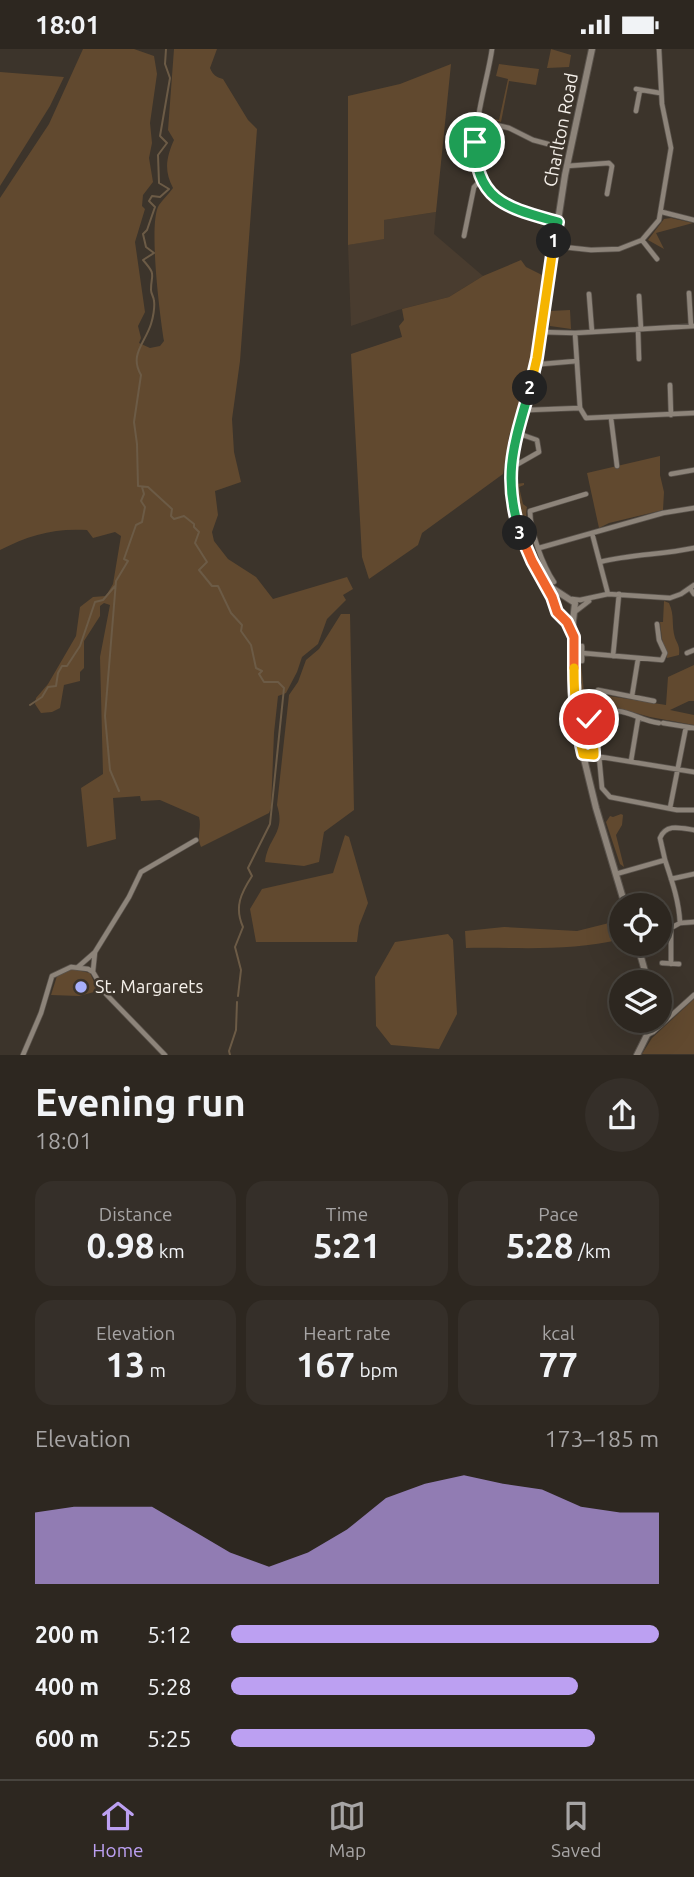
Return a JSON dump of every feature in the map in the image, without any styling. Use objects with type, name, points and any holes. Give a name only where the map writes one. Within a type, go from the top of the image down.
[{"type":"street","points":[[492,49],[475,142],[475,156],[481,180],[499,200],[523,212],[558,222]]},
{"type":"street","name":"Charlton Road","points":[[574,637],[556,608],[521,536],[510,491],[510,464],[533,377],[567,166],[592,49]]},
{"type":"street","points":[[553,246],[620,249],[642,240],[656,226],[662,212],[671,148],[660,93],[659,49]]},
{"type":"street","points":[[636,111],[638,90],[660,93]]},
{"type":"street","points":[[479,121],[509,128],[548,144]]},
{"type":"street","points":[[567,166],[609,163],[612,170],[607,194]]},
{"type":"street","points":[[464,236],[474,187],[481,180]]},
{"type":"street","points":[[662,212],[694,220]]},
{"type":"street","points":[[642,240],[657,258]]},
{"type":"street","points":[[541,332],[575,333],[693,326],[689,293]]},
{"type":"street","points":[[589,294],[592,332]]},
{"type":"street","points":[[639,296],[639,359]]},
{"type":"street","points":[[575,333],[580,408],[586,418],[694,413]]},
{"type":"street","points":[[542,364],[577,361]]},
{"type":"street","points":[[670,385],[671,415]]},
{"type":"street","points":[[529,410],[580,408]]},
{"type":"street","points":[[611,418],[617,466]]},
{"type":"street","points":[[517,433],[537,440],[540,448],[539,452],[528,460],[517,464]]},
{"type":"street","points":[[671,474],[694,470]]},
{"type":"street","points":[[554,582],[543,564],[530,515],[532,509],[586,493]]},
{"type":"street","points":[[539,548],[663,513],[694,508]]},
{"type":"street","points":[[592,533],[608,594]]},
{"type":"street","points":[[600,562],[626,555],[666,554],[694,548]]},
{"type":"street","name":"Charlton Road","points":[[544,582],[569,598]]},
{"type":"street","points":[[556,608],[557,602],[569,598],[580,600],[608,594],[670,598],[692,587],[694,594]]},
{"type":"street","points":[[613,656],[619,594]]},
{"type":"street","points":[[562,617],[569,617],[596,597]]},
{"type":"street","points":[[569,598],[575,603],[573,697],[583,754],[622,893]]},
{"type":"street","points":[[582,653],[663,660],[665,653],[659,640],[657,624]]},
{"type":"street","points":[[582,646],[582,661]]},
{"type":"street","points":[[687,653],[694,650]]},
{"type":"street","points":[[631,696],[638,659]]},
{"type":"street","points":[[598,690],[654,701]]},
{"type":"street","points":[[590,709],[589,732],[602,788],[607,795],[670,808],[694,810]]},
{"type":"street","points":[[618,711],[629,713],[638,719],[694,728]]},
{"type":"street","points":[[631,761],[638,719]]},
{"type":"street","points":[[670,808],[686,727]]},
{"type":"street","points":[[583,754],[694,772]]},
{"type":"street","points":[[680,923],[678,905],[660,844],[663,831],[672,827],[694,830]]},
{"type":"street","points":[[78,967],[95,952],[141,872],[196,840]]},
{"type":"street","points":[[616,874],[665,860]]},
{"type":"street","points":[[671,879],[694,874]]},
{"type":"street","points":[[672,927],[680,923],[694,922]]},
{"type":"street","points":[[95,952],[93,972],[106,994],[165,1055]]},
{"type":"street","points":[[671,956],[671,964]]},
{"type":"street","points":[[662,963],[679,964]]},
{"type":"street","points":[[23,1055],[52,976],[65,968],[78,967],[93,972]]},
{"type":"street","points":[[637,1055],[647,1035],[653,1033],[694,995]]},
{"type":"shaded area","points":[[83,49],[134,49],[154,56],[157,74],[150,123],[152,143],[149,158],[153,182],[143,195],[142,206],[145,209],[135,242],[145,312],[138,326],[141,338],[139,343],[150,348],[160,346],[164,341],[156,270],[155,230],[159,205],[173,188],[167,164],[174,140],[168,130],[174,49],[217,49],[211,70],[223,79],[248,120],[257,129],[240,361],[232,419],[234,452],[241,482],[215,491],[218,515],[212,532],[214,541],[228,559],[256,577],[273,599],[347,577],[353,589],[343,595],[346,600],[327,619],[318,644],[302,657],[286,693],[278,696],[269,813],[201,847],[199,817],[160,800],[141,801],[140,796],[113,798],[116,839],[87,847],[81,788],[103,774],[100,657],[110,605],[104,603],[100,606],[100,616],[84,641],[84,668],[80,672],[80,681],[64,685],[60,708],[41,713],[35,704],[36,698],[48,684],[76,636],[80,607],[93,597],[106,596],[113,584],[121,536],[115,532],[93,538],[87,530],[53,531],[21,540],[0,550],[0,198],[49,124]]},
{"type":"shaded area","points":[[551,49],[571,55],[569,67],[547,68]]},
{"type":"shaded area","points":[[451,64],[436,212],[384,220],[384,239],[348,245],[348,96],[400,84]]},
{"type":"shaded area","points":[[499,64],[539,69],[536,85],[509,81],[501,122],[484,117],[499,120],[508,79],[496,76]]},
{"type":"shaded area","points":[[0,72],[64,77],[50,106],[0,186]]},
{"type":"shaded area","points":[[436,212],[434,234],[483,276],[449,297],[351,326],[348,245],[384,238],[384,220]]},
{"type":"shaded area","points":[[664,219],[693,223],[656,233],[664,249],[648,240]]},
{"type":"shaded area","points":[[521,260],[526,267],[542,275],[530,366],[509,436],[503,474],[422,533],[418,545],[369,579],[362,557],[351,354],[402,337],[399,326],[404,320],[402,309],[449,297],[483,276]]},
{"type":"shaded area","points":[[570,310],[571,329],[550,326],[550,311]]},
{"type":"shaded area","points":[[660,456],[663,510],[609,523],[599,528],[587,473]]},
{"type":"shaded area","points":[[524,483],[519,487],[523,504],[527,507],[530,537],[553,585],[536,564],[525,538],[515,484]]},
{"type":"shaded area","points":[[664,601],[669,603],[671,608],[679,650],[679,655],[667,658],[660,622],[663,622]]},
{"type":"shaded area","points":[[341,614],[350,614],[354,810],[324,832],[319,862],[304,866],[265,862],[278,829],[277,805],[289,695],[298,682],[306,660],[319,649]]},
{"type":"shaded area","points":[[577,624],[584,692],[666,705],[668,677],[694,665],[694,701],[670,710],[694,715],[694,725],[607,705],[592,705],[588,709],[592,752],[588,752],[579,717],[578,696],[582,683],[578,670]]},
{"type":"shaded area","points":[[621,814],[622,825],[616,835],[624,867],[620,864],[606,822],[610,816]]},
{"type":"shaded area","points":[[345,835],[349,837],[368,903],[359,926],[357,942],[256,942],[250,909],[262,889],[333,873]]},
{"type":"shaded area","points":[[609,923],[609,942],[544,948],[466,948],[465,931],[504,927],[577,931]]},
{"type":"shaded area","points":[[448,934],[453,940],[457,1014],[439,1049],[391,1045],[376,1026],[375,977],[395,942]]},
{"type":"shaded area","points":[[72,969],[90,973],[98,991],[79,996],[51,995],[57,976]]},
{"type":"shaded area","points":[[694,999],[694,1054],[642,1054],[657,1033],[672,1033],[672,1019]]},
{"type":"waterway","points":[[166,49],[165,64],[170,78],[160,136],[167,143],[158,155],[159,183],[169,189],[160,197],[152,196],[149,201],[155,207],[143,234],[146,247],[154,253],[143,260],[152,272],[154,306],[151,324],[137,355],[141,375],[134,422],[138,486],[148,487],[172,509],[171,516],[174,519],[184,516],[194,524],[199,532],[195,543],[207,562],[199,570],[212,586],[218,586],[231,613],[242,625],[241,631],[251,645],[256,668],[262,671],[259,674],[264,682],[278,682],[284,688],[270,824],[248,868],[252,876],[242,894],[239,907],[243,927],[235,947],[241,970],[238,996]]},
{"type":"waterway","points":[[119,791],[110,770],[105,716],[116,581],[128,561],[124,559],[136,525],[142,522],[145,507],[141,501],[144,494],[142,487]]},
{"type":"waterway","points":[[30,705],[42,697],[48,687],[56,686],[62,666],[67,666],[80,646],[95,602],[103,600],[115,586]]},
{"type":"waterway","points":[[230,1055],[236,1030],[237,1002]]},
{"type":"place","name":"St. Margarets","points":[[81,987]]},
{"type":"route","points":[[475,142],[477,170],[489,191],[512,208],[558,222],[537,358],[513,448],[509,478],[521,536],[557,612],[567,622],[574,637],[573,697],[576,726],[583,754],[594,755],[589,719]]}]
